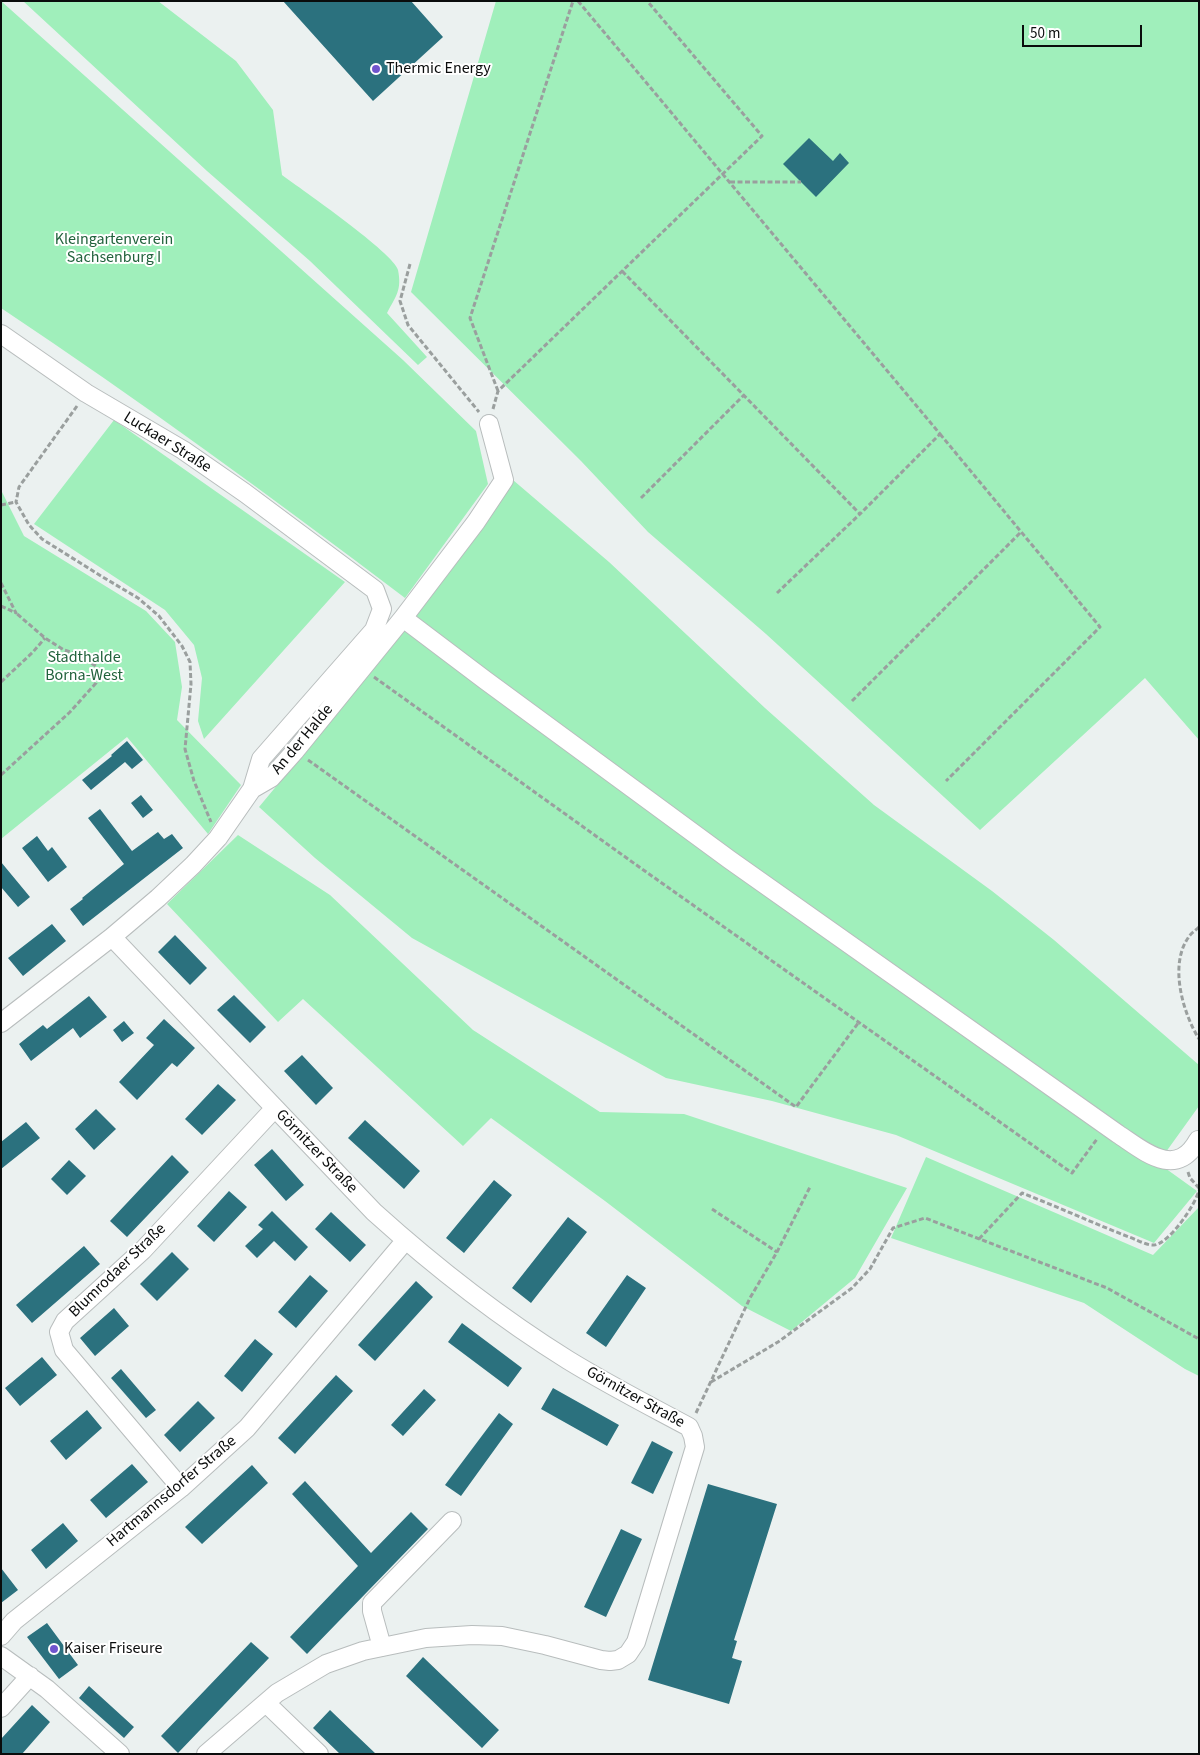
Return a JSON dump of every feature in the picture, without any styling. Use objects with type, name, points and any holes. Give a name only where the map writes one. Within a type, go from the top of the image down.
[{"type":"street","name":"Luckaer Straße","points":[[1,334],[86,393],[183,450],[245,493],[375,590],[382,610],[374,630],[261,759],[252,789]]},
{"type":"street","name":"An der Halde","points":[[1,1023],[112,938],[193,865],[218,838],[252,789],[271,778],[362,669],[476,522],[504,480],[489,424]]},
{"type":"street","points":[[403,618],[492,686],[730,860],[1107,1126],[1157,1159],[1172,1160],[1184,1157],[1192,1150],[1198,1140]]},
{"type":"street","name":"Görnitzer Straße","points":[[112,938],[274,1109],[374,1212],[405,1240],[473,1296],[529,1335],[570,1362],[688,1427],[693,1436],[695,1447],[636,1642],[628,1654],[618,1660],[601,1660],[502,1636],[472,1635],[426,1638],[363,1651],[326,1664],[277,1694],[206,1754]]},
{"type":"street","name":"Blumrodaer Straße","points":[[181,1488],[64,1350],[59,1332],[65,1321],[143,1250],[274,1109]]},
{"type":"street","name":"Hartmannsdorfer Straße","points":[[1,1636],[14,1621],[181,1488],[247,1428],[405,1240]]},
{"type":"street","points":[[382,1647],[372,1611],[372,1603],[452,1521]]},
{"type":"street","points":[[1,1656],[30,1676],[120,1754]]},
{"type":"street","points":[[1,1708],[30,1676]]},
{"type":"street","points":[[266,1703],[319,1754]]},
{"type":"path","points":[[498,391],[470,318],[573,1]]},
{"type":"path","points":[[578,1],[1100,627],[946,781]]},
{"type":"path","points":[[489,424],[498,391],[762,136],[648,2]]},
{"type":"path","points":[[730,182],[801,182]]},
{"type":"path","points":[[410,264],[400,301],[408,325],[489,424]]},
{"type":"path","points":[[622,271],[860,514]]},
{"type":"path","points":[[86,393],[19,487],[16,502],[29,525],[42,539],[138,598],[159,616],[182,646],[190,662],[191,684],[185,749],[194,781],[218,838]]},
{"type":"path","points":[[641,498],[744,395]]},
{"type":"path","points":[[777,593],[940,434]]},
{"type":"path","points":[[1,505],[16,502]]},
{"type":"path","points":[[852,701],[1021,532]]},
{"type":"path","points":[[1,583],[16,613]]},
{"type":"path","points":[[1,606],[16,613],[45,638],[64,650],[80,655],[97,667],[96,683],[70,712],[1,775]]},
{"type":"path","points":[[1,682],[45,638]]},
{"type":"path","points":[[362,669],[1072,1173],[1107,1126]]},
{"type":"path","points":[[295,751],[796,1107],[859,1022]]},
{"type":"path","points":[[1199,927],[1187,938],[1180,960],[1180,989],[1186,1016],[1199,1039]]},
{"type":"path","points":[[688,1427],[750,1298],[777,1252],[810,1187]]},
{"type":"path","points":[[978,1239],[1022,1193],[1153,1246],[1164,1242],[1174,1230],[1197,1198],[1199,1190]]},
{"type":"path","points":[[712,1209],[777,1252]]},
{"type":"path","points":[[711,1382],[778,1342],[852,1288],[870,1270],[893,1228],[925,1218],[1107,1288],[1199,1340]]},
{"type":"green space","name":"Kleingartenverein Sachsenburg I","points":[[1,1],[403,360],[476,431],[488,484],[405,598],[205,450],[1,308]]},
{"type":"green space","points":[[23,1],[158,1],[236,61],[273,110],[282,175],[365,237],[393,262],[398,270],[399,288],[387,313],[427,357],[418,365],[310,261],[207,171]]},
{"type":"green space","points":[[496,1],[1199,1],[1199,740],[1145,678],[980,830],[766,634],[648,532],[581,461],[411,292]]},
{"type":"green space","points":[[114,420],[345,582],[204,739],[198,721],[202,678],[194,645],[165,610],[34,524]]},
{"type":"green space","points":[[513,480],[609,562],[765,708],[874,805],[992,891],[1054,940],[1199,1065],[1199,1106],[1158,1163],[1197,1191],[1154,1243],[896,1135],[772,1101],[666,1078],[412,938],[315,858],[259,807],[367,677]]},
{"type":"green space","name":"Stadthalde Borna-West","points":[[2,492],[24,536],[146,611],[175,642],[182,687],[177,720],[241,785],[208,834],[127,737],[1,839]]},
{"type":"green space","points":[[238,835],[330,895],[473,1030],[600,1112],[684,1114],[907,1188],[855,1278],[791,1331],[742,1306],[605,1201],[491,1118],[463,1146],[303,999],[278,1022],[167,904]]},
{"type":"green space","points":[[926,1157],[1153,1255],[1199,1207],[1199,1376],[1185,1369],[1084,1303],[891,1238]]},
{"type":"building","name":"Thermic Energy","points":[[283,1],[411,1],[443,37],[373,101]]},
{"type":"building","points":[[809,138],[833,161],[840,153],[849,163],[816,197],[783,164]]},
{"type":"building","points":[[127,741],[143,760],[132,769],[125,762],[91,790],[82,780],[112,756]]},
{"type":"building","points":[[141,795],[153,810],[143,818],[131,803]]},
{"type":"building","points":[[100,809],[132,851],[158,832],[164,839],[172,834],[183,848],[83,926],[70,909],[124,864],[88,818]]},
{"type":"building","points":[[37,836],[48,851],[52,847],[67,867],[48,882],[22,848]]},
{"type":"building","points":[[1,862],[30,897],[18,907],[1,887]]},
{"type":"building","points":[[52,924],[66,941],[23,976],[8,958]]},
{"type":"building","points":[[175,935],[207,968],[190,985],[158,952]]},
{"type":"building","points":[[234,995],[266,1027],[250,1043],[217,1010]]},
{"type":"building","points":[[89,996],[107,1017],[80,1038],[73,1028],[31,1061],[19,1044],[43,1025],[47,1029]]},
{"type":"building","points":[[164,1019],[195,1048],[177,1067],[172,1063],[137,1100],[119,1082],[154,1045],[146,1038]]},
{"type":"building","points":[[124,1021],[134,1033],[122,1042],[113,1030]]},
{"type":"building","points":[[302,1055],[333,1088],[316,1105],[284,1071]]},
{"type":"building","points":[[218,1084],[236,1100],[202,1135],[185,1119]]},
{"type":"building","points":[[96,1109],[116,1129],[94,1150],[75,1129]]},
{"type":"building","points":[[365,1120],[420,1171],[404,1189],[348,1138]]},
{"type":"building","points":[[26,1122],[40,1138],[1,1169],[1,1142]]},
{"type":"building","points":[[272,1149],[304,1185],[286,1201],[254,1165]]},
{"type":"building","points":[[172,1155],[189,1172],[127,1237],[110,1221]]},
{"type":"building","points":[[69,1160],[86,1176],[67,1195],[51,1179]]},
{"type":"building","points":[[494,1180],[512,1195],[464,1253],[446,1238]]},
{"type":"building","points":[[229,1191],[247,1207],[214,1242],[197,1226]]},
{"type":"building","points":[[272,1211],[308,1247],[295,1261],[274,1241],[257,1258],[245,1246],[263,1229],[258,1225]]},
{"type":"building","points":[[331,1212],[366,1245],[350,1262],[315,1229]]},
{"type":"building","points":[[568,1217],[587,1232],[531,1303],[512,1288]]},
{"type":"building","points":[[84,1246],[100,1264],[32,1323],[16,1305]]},
{"type":"building","points":[[172,1252],[189,1269],[157,1301],[140,1284]]},
{"type":"building","points":[[310,1275],[328,1291],[296,1328],[278,1312]]},
{"type":"building","points":[[627,1275],[646,1288],[606,1347],[586,1333]]},
{"type":"building","points":[[416,1281],[433,1297],[375,1361],[358,1345]]},
{"type":"building","points":[[114,1308],[129,1326],[95,1356],[80,1338]]},
{"type":"building","points":[[462,1323],[522,1368],[508,1387],[448,1342]]},
{"type":"building","points":[[255,1339],[273,1354],[242,1392],[224,1376]]},
{"type":"building","points":[[42,1357],[57,1375],[20,1406],[5,1388]]},
{"type":"building","points":[[121,1369],[156,1410],[146,1418],[111,1378]]},
{"type":"building","points":[[336,1375],[353,1391],[295,1454],[278,1438]]},
{"type":"building","points":[[553,1388],[619,1425],[607,1446],[541,1409]]},
{"type":"building","points":[[424,1389],[436,1400],[403,1436],[391,1425]]},
{"type":"building","points":[[198,1401],[215,1418],[180,1452],[164,1435]]},
{"type":"building","points":[[87,1410],[102,1428],[66,1460],[50,1441]]},
{"type":"building","points":[[499,1413],[513,1424],[461,1496],[445,1485]]},
{"type":"building","points":[[652,1441],[673,1452],[653,1494],[631,1483]]},
{"type":"building","points":[[132,1464],[148,1482],[106,1518],[90,1500]]},
{"type":"building","points":[[252,1465],[268,1483],[202,1544],[185,1527]]},
{"type":"building","points":[[305,1481],[371,1553],[411,1512],[428,1529],[307,1654],[290,1637],[358,1566],[292,1494]]},
{"type":"building","points":[[708,1484],[777,1504],[734,1640],[737,1641],[732,1658],[742,1661],[729,1704],[648,1680]]},
{"type":"building","points":[[63,1523],[78,1541],[46,1569],[31,1550]]},
{"type":"building","points":[[621,1529],[642,1539],[606,1617],[584,1607]]},
{"type":"building","points":[[1,1568],[18,1590],[1,1603]]},
{"type":"building","points":[[47,1623],[78,1665],[59,1679],[27,1637]]},
{"type":"building","points":[[251,1642],[269,1658],[178,1753],[161,1736]]},
{"type":"building","points":[[423,1657],[499,1730],[482,1748],[406,1676]]},
{"type":"building","points":[[89,1686],[134,1727],[124,1738],[79,1698]]},
{"type":"building","points":[[32,1705],[50,1722],[22,1754],[1,1754],[1,1739]]},
{"type":"building","points":[[330,1710],[376,1754],[340,1754],[313,1728]]},
{"type":"place","name":"Thermic Energy","points":[[376,69]]},
{"type":"place","name":"Kaiser Friseure","points":[[54,1649]]}]
